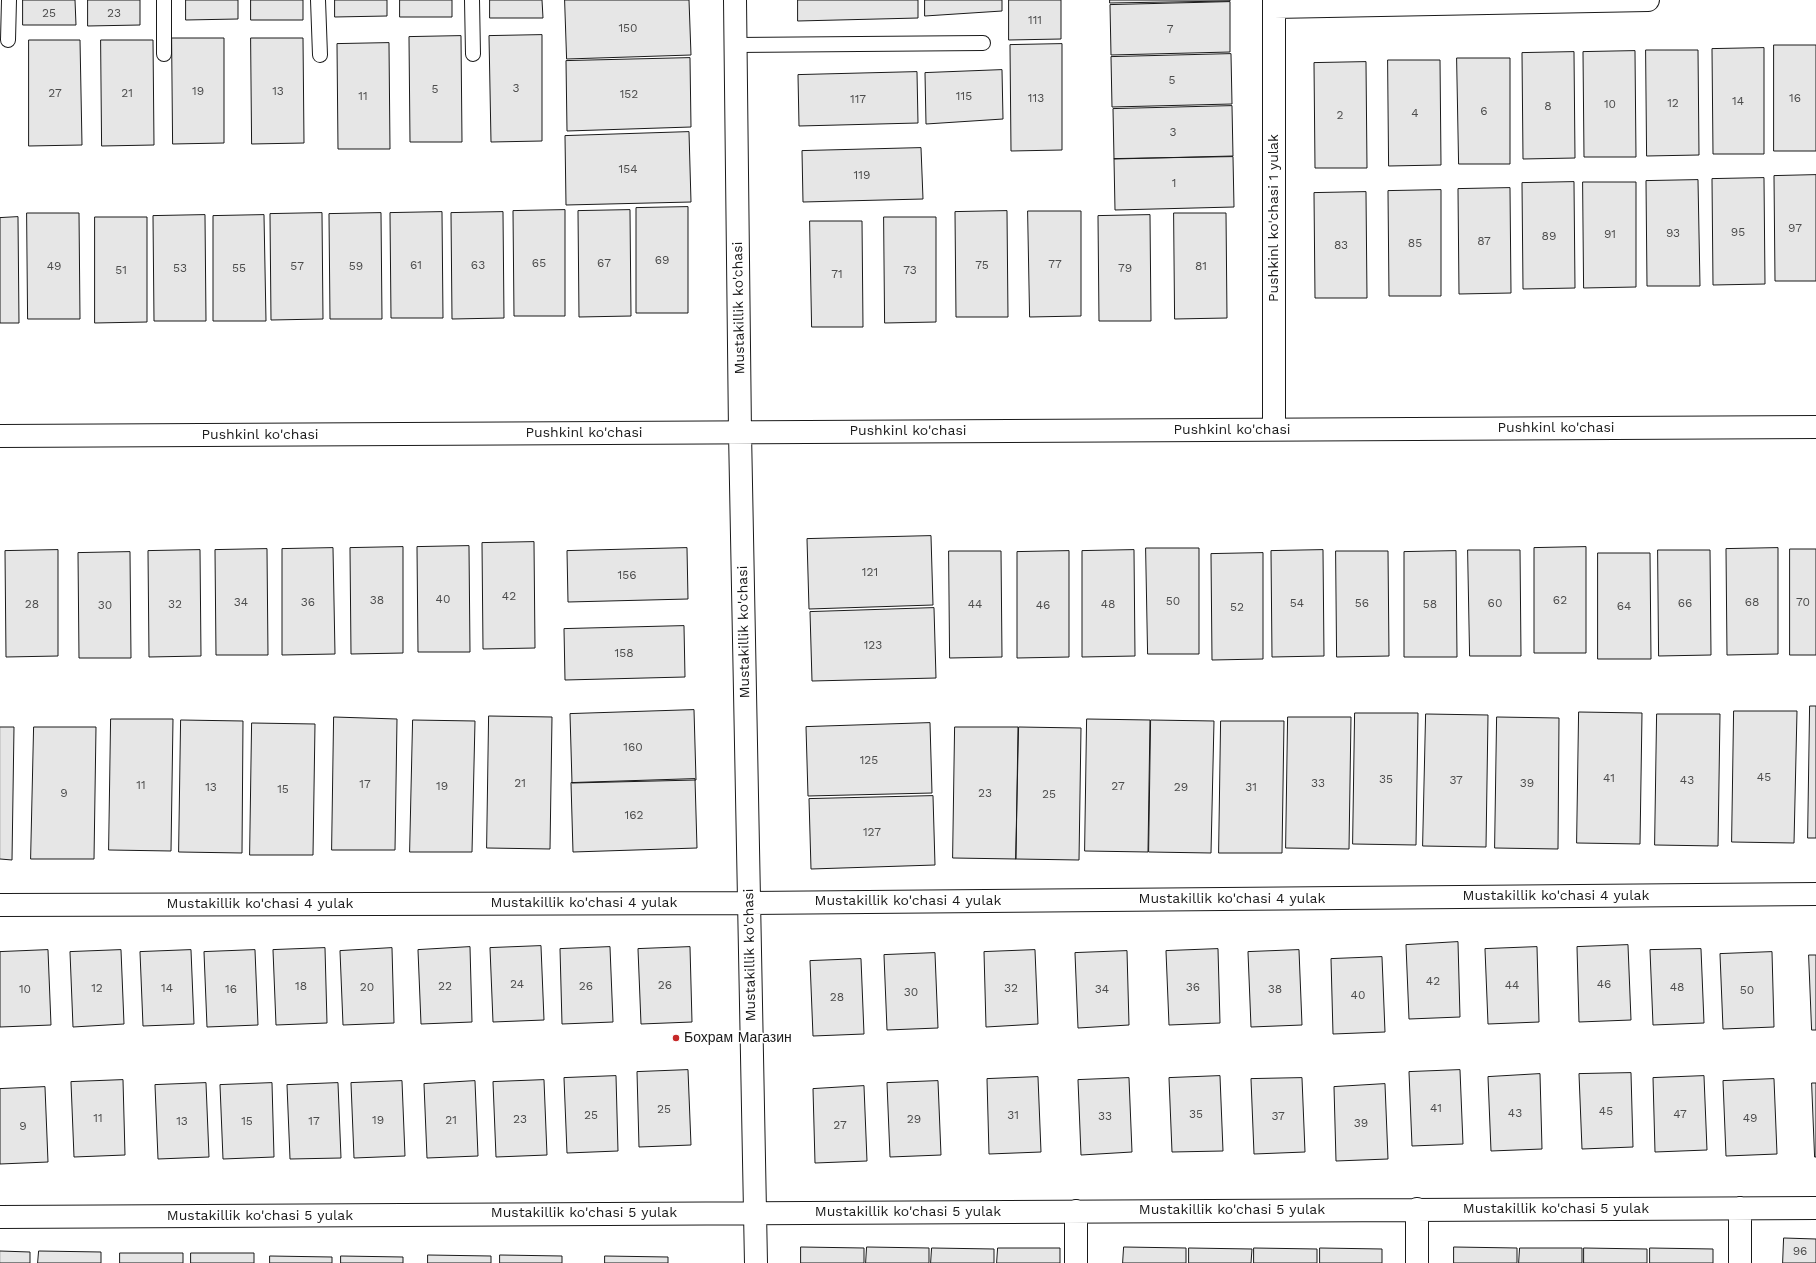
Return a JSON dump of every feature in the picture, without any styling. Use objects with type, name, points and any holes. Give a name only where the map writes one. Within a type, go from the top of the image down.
[{"type":"street","name":"Mustakillik ko'chasi","points":[[735,0],[740,432],[756,1263]]},
{"type":"street","name":"Pushkinl ko'chasi 1 yulak","points":[[1274,429],[1274,4],[1648,0]]},
{"type":"street","name":"Pushkinl ko'chasi","points":[[0,436],[1816,427]]},
{"type":"street","name":"Mustakillik ko'chasi 4 yulak","points":[[0,905],[749,903],[1816,894]]},
{"type":"street","points":[[1740,1208],[1740,1263]]},
{"type":"street","name":"Mustakillik ko'chasi 5 yulak","points":[[0,1217],[755,1212],[1816,1208]]},
{"type":"street","points":[[1417,1209],[1417,1263]]},
{"type":"street","points":[[1076,1211],[1076,1263]]},
{"type":"lane","points":[[8,40],[9,0]]},
{"type":"lane","points":[[164,0],[164,54]]},
{"type":"lane","points":[[318,0],[320,55]]},
{"type":"lane","points":[[472,0],[473,54]]},
{"type":"lane","points":[[736,45],[983,43]]},
{"type":"building","points":[[23,0],[75,0],[76,25],[23,25]]},
{"type":"building","points":[[88,0],[140,0],[140,25],[88,26]]},
{"type":"building","points":[[186,0],[238,0],[238,19],[186,20]]},
{"type":"building","points":[[251,0],[303,0],[303,20],[251,20]]},
{"type":"building","points":[[335,0],[387,0],[387,16],[335,17]]},
{"type":"building","points":[[400,0],[452,0],[452,17],[400,17]]},
{"type":"building","points":[[490,0],[542,0],[543,18],[490,18]]},
{"type":"building","points":[[565,0],[689,0],[691,55],[567,59]]},
{"type":"building","points":[[798,0],[918,0],[918,18],[798,21]]},
{"type":"building","points":[[925,0],[1002,0],[1002,11],[925,16]]},
{"type":"building","points":[[1009,0],[1061,0],[1061,39],[1009,40]]},
{"type":"building","points":[[1110,0],[1230,0],[1230,1],[1110,3]]},
{"type":"building","points":[[1230,2],[1230,52],[1111,55],[1110,5]]},
{"type":"building","points":[[542,35],[542,141],[491,142],[489,36]]},
{"type":"building","points":[[461,36],[462,142],[410,142],[409,37]]},
{"type":"building","points":[[172,38],[224,38],[224,143],[173,144]]},
{"type":"building","points":[[251,38],[303,38],[304,143],[252,144]]},
{"type":"building","points":[[29,40],[80,40],[82,145],[29,146]]},
{"type":"building","points":[[101,40],[153,40],[154,145],[102,146]]},
{"type":"building","points":[[389,43],[390,149],[338,149],[337,44]]},
{"type":"building","points":[[1062,44],[1062,150],[1011,151],[1010,45]]},
{"type":"building","points":[[1774,45],[1816,45],[1816,151],[1774,151]]},
{"type":"building","points":[[1764,48],[1764,154],[1713,154],[1712,49]]},
{"type":"building","points":[[1646,50],[1698,50],[1699,155],[1647,156]]},
{"type":"building","points":[[1635,51],[1636,157],[1584,157],[1583,52]]},
{"type":"building","points":[[1574,52],[1575,158],[1523,159],[1522,53]]},
{"type":"building","points":[[1231,54],[1232,104],[1112,107],[1111,57]]},
{"type":"building","points":[[690,58],[691,127],[567,131],[566,61]]},
{"type":"building","points":[[1457,58],[1510,58],[1510,164],[1459,164]]},
{"type":"building","points":[[1388,60],[1440,60],[1441,165],[1389,166]]},
{"type":"building","points":[[1366,62],[1367,168],[1315,168],[1314,63]]},
{"type":"building","points":[[1002,70],[1003,119],[926,124],[925,73]]},
{"type":"building","points":[[917,72],[918,123],[799,126],[798,75]]},
{"type":"building","points":[[1232,106],[1233,156],[1114,159],[1113,109]]},
{"type":"building","points":[[689,132],[691,202],[566,205],[565,136]]},
{"type":"building","points":[[921,148],[923,199],[803,202],[802,151]]},
{"type":"building","points":[[1233,157],[1234,207],[1115,210],[1114,159]]},
{"type":"building","points":[[1816,175],[1816,281],[1775,281],[1774,176]]},
{"type":"building","points":[[1764,178],[1765,284],[1713,285],[1712,179]]},
{"type":"building","points":[[1698,180],[1700,286],[1647,286],[1646,181]]},
{"type":"building","points":[[1574,182],[1575,288],[1523,289],[1522,183]]},
{"type":"building","points":[[1583,182],[1636,182],[1636,287],[1584,288]]},
{"type":"building","points":[[1510,188],[1511,293],[1459,294],[1458,189]]},
{"type":"building","points":[[1441,190],[1441,296],[1389,296],[1388,191]]},
{"type":"building","points":[[1366,192],[1367,298],[1315,298],[1314,193]]},
{"type":"building","points":[[688,207],[688,313],[636,313],[636,208]]},
{"type":"building","points":[[565,210],[565,316],[514,316],[513,211]]},
{"type":"building","points":[[630,210],[631,316],[579,317],[578,211]]},
{"type":"building","points":[[1007,211],[1008,317],[956,317],[955,212]]},
{"type":"building","points":[[1028,211],[1081,211],[1081,316],[1030,317]]},
{"type":"building","points":[[442,212],[443,318],[391,318],[390,213]]},
{"type":"building","points":[[503,212],[504,318],[452,319],[451,213]]},
{"type":"building","points":[[27,213],[79,213],[80,319],[28,319]]},
{"type":"building","points":[[322,213],[323,319],[271,320],[270,214]]},
{"type":"building","points":[[381,213],[382,319],[330,319],[329,214]]},
{"type":"building","points":[[1174,213],[1226,213],[1227,318],[1175,319]]},
{"type":"building","points":[[205,215],[206,321],[154,321],[153,216]]},
{"type":"building","points":[[264,215],[266,321],[213,321],[213,216]]},
{"type":"building","points":[[1150,215],[1151,321],[1099,321],[1098,216]]},
{"type":"building","points":[[18,217],[19,323],[0,323],[0,218]]},
{"type":"building","points":[[95,217],[147,217],[147,322],[95,323]]},
{"type":"building","points":[[884,217],[936,217],[936,322],[885,323]]},
{"type":"building","points":[[810,221],[862,221],[863,327],[812,327]]},
{"type":"building","points":[[931,536],[933,605],[809,609],[807,539]]},
{"type":"building","points":[[534,542],[535,648],[483,649],[482,543]]},
{"type":"building","points":[[469,546],[470,652],[418,652],[417,547]]},
{"type":"building","points":[[403,547],[403,653],[351,654],[350,548]]},
{"type":"building","points":[[1586,547],[1586,653],[1534,653],[1534,548]]},
{"type":"building","points":[[333,548],[335,654],[282,655],[282,549]]},
{"type":"building","points":[[687,548],[688,599],[568,602],[567,551]]},
{"type":"building","points":[[1146,548],[1199,548],[1199,654],[1148,654]]},
{"type":"building","points":[[1778,548],[1778,654],[1727,655],[1726,549]]},
{"type":"building","points":[[267,549],[268,655],[216,655],[215,550]]},
{"type":"building","points":[[1790,549],[1816,549],[1816,655],[1790,655]]},
{"type":"building","points":[[58,550],[58,656],[6,657],[5,551]]},
{"type":"building","points":[[200,550],[201,656],[149,657],[148,551]]},
{"type":"building","points":[[1134,550],[1135,656],[1082,657],[1082,551]]},
{"type":"building","points":[[1323,550],[1324,656],[1272,657],[1271,551]]},
{"type":"building","points":[[1468,550],[1520,550],[1521,656],[1470,656]]},
{"type":"building","points":[[1658,550],[1710,550],[1711,655],[1659,656]]},
{"type":"building","points":[[949,551],[1001,551],[1002,657],[950,658]]},
{"type":"building","points":[[1069,551],[1069,657],[1017,658],[1017,552]]},
{"type":"building","points":[[1336,551],[1388,551],[1389,656],[1337,657]]},
{"type":"building","points":[[1456,551],[1457,657],[1404,657],[1404,552]]},
{"type":"building","points":[[130,552],[131,658],[79,658],[78,553]]},
{"type":"building","points":[[1263,553],[1263,659],[1212,660],[1211,554]]},
{"type":"building","points":[[1598,553],[1650,553],[1651,659],[1598,659]]},
{"type":"building","points":[[934,608],[936,678],[812,681],[810,612]]},
{"type":"building","points":[[684,626],[685,677],[565,680],[564,629]]},
{"type":"building","points":[[1810,706],[1816,706],[1816,838],[1808,838]]},
{"type":"building","points":[[694,710],[696,780],[572,783],[570,714]]},
{"type":"building","points":[[1734,711],[1797,711],[1794,843],[1732,842]]},
{"type":"building","points":[[1579,712],[1642,713],[1640,844],[1577,843]]},
{"type":"building","points":[[1355,713],[1418,713],[1416,845],[1353,844]]},
{"type":"building","points":[[1426,714],[1488,715],[1486,847],[1423,846]]},
{"type":"building","points":[[1657,714],[1720,714],[1718,846],[1655,845]]},
{"type":"building","points":[[489,716],[552,717],[550,849],[487,848]]},
{"type":"building","points":[[334,717],[397,719],[395,850],[332,850]]},
{"type":"building","points":[[1288,717],[1351,717],[1349,849],[1286,848]]},
{"type":"building","points":[[1497,717],[1559,718],[1558,849],[1495,848]]},
{"type":"building","points":[[111,719],[173,719],[171,851],[109,850]]},
{"type":"building","points":[[1087,719],[1150,720],[1148,852],[1085,851]]},
{"type":"building","points":[[181,720],[243,721],[242,853],[179,852]]},
{"type":"building","points":[[413,720],[475,721],[472,852],[410,852]]},
{"type":"building","points":[[1151,720],[1214,721],[1211,853],[1149,852]]},
{"type":"building","points":[[1221,721],[1284,721],[1282,853],[1219,853]]},
{"type":"building","points":[[252,723],[315,724],[313,855],[250,855]]},
{"type":"building","points":[[930,723],[932,793],[808,796],[806,727]]},
{"type":"building","points":[[0,727],[14,727],[12,860],[0,859]]},
{"type":"building","points":[[34,727],[96,727],[94,859],[31,859]]},
{"type":"building","points":[[955,727],[1018,727],[1016,859],[953,858]]},
{"type":"building","points":[[1019,727],[1081,728],[1079,860],[1016,859]]},
{"type":"building","points":[[695,779],[697,848],[573,852],[571,783]]},
{"type":"building","points":[[933,796],[935,865],[811,869],[809,799]]},
{"type":"building","points":[[1458,942],[1460,1017],[1409,1019],[1406,945]]},
{"type":"building","points":[[1628,945],[1631,1020],[1579,1022],[1577,947]]},
{"type":"building","points":[[541,946],[544,1020],[493,1022],[490,948]]},
{"type":"building","points":[[470,947],[472,1022],[421,1024],[418,950]]},
{"type":"building","points":[[610,947],[613,1022],[562,1024],[560,949]]},
{"type":"building","points":[[690,947],[692,1022],[641,1024],[638,949]]},
{"type":"building","points":[[1537,947],[1539,1022],[1488,1024],[1485,949]]},
{"type":"building","points":[[325,948],[327,1023],[276,1025],[273,950]]},
{"type":"building","points":[[392,948],[394,1023],[343,1025],[340,951]]},
{"type":"building","points":[[1218,949],[1220,1023],[1169,1025],[1166,951]]},
{"type":"building","points":[[1701,949],[1704,1023],[1653,1025],[1650,950]]},
{"type":"building","points":[[48,950],[51,1025],[0,1027],[0,952]]},
{"type":"building","points":[[121,950],[124,1024],[73,1027],[70,952]]},
{"type":"building","points":[[191,950],[194,1024],[143,1026],[140,952]]},
{"type":"building","points":[[255,950],[258,1025],[207,1027],[204,952]]},
{"type":"building","points":[[1035,950],[1038,1024],[986,1027],[984,952]]},
{"type":"building","points":[[1299,950],[1302,1025],[1251,1027],[1248,952]]},
{"type":"building","points":[[1127,951],[1129,1025],[1078,1028],[1075,953]]},
{"type":"building","points":[[1772,952],[1774,1027],[1723,1029],[1720,954]]},
{"type":"building","points":[[935,953],[938,1028],[887,1030],[884,955]]},
{"type":"building","points":[[1809,955],[1816,955],[1816,1030],[1812,1030]]},
{"type":"building","points":[[1382,957],[1385,1032],[1333,1034],[1331,959]]},
{"type":"building","points":[[861,959],[864,1034],[813,1036],[810,961]]},
{"type":"building","points":[[688,1070],[691,1145],[639,1147],[637,1072]]},
{"type":"building","points":[[1460,1070],[1463,1144],[1412,1146],[1409,1072]]},
{"type":"building","points":[[1631,1073],[1633,1147],[1582,1149],[1579,1074]]},
{"type":"building","points":[[1540,1074],[1542,1149],[1491,1151],[1488,1077]]},
{"type":"building","points":[[616,1076],[618,1151],[567,1153],[564,1078]]},
{"type":"building","points":[[1220,1076],[1223,1151],[1172,1152],[1169,1078]]},
{"type":"building","points":[[1704,1076],[1707,1150],[1655,1152],[1653,1078]]},
{"type":"building","points":[[1038,1077],[1041,1152],[989,1154],[987,1079]]},
{"type":"building","points":[[1129,1078],[1132,1152],[1081,1155],[1078,1080]]},
{"type":"building","points":[[1302,1078],[1305,1152],[1254,1154],[1251,1079]]},
{"type":"building","points":[[1774,1079],[1777,1154],[1726,1156],[1723,1081]]},
{"type":"building","points":[[123,1080],[125,1155],[74,1157],[71,1082]]},
{"type":"building","points":[[544,1080],[547,1155],[496,1157],[493,1082]]},
{"type":"building","points":[[402,1081],[405,1156],[354,1158],[351,1083]]},
{"type":"building","points":[[475,1081],[478,1156],[427,1158],[424,1084]]},
{"type":"building","points":[[938,1081],[941,1155],[890,1157],[887,1083]]},
{"type":"building","points":[[206,1083],[209,1157],[158,1159],[155,1085]]},
{"type":"building","points":[[272,1083],[274,1157],[223,1159],[220,1085]]},
{"type":"building","points":[[338,1083],[341,1158],[290,1159],[287,1085]]},
{"type":"building","points":[[1812,1083],[1816,1083],[1816,1157],[1815,1157]]},
{"type":"building","points":[[1385,1084],[1388,1159],[1336,1161],[1334,1087]]},
{"type":"building","points":[[864,1086],[867,1161],[815,1163],[813,1089]]},
{"type":"building","points":[[45,1087],[48,1162],[0,1164],[0,1089]]},
{"type":"building","points":[[1784,1238],[1816,1239],[1816,1263],[1783,1263]]},
{"type":"building","points":[[801,1247],[864,1248],[864,1263],[801,1263]]},
{"type":"building","points":[[867,1247],[929,1248],[929,1263],[866,1263]]},
{"type":"building","points":[[1124,1247],[1186,1248],[1186,1263],[1123,1263]]},
{"type":"building","points":[[1454,1247],[1517,1248],[1517,1263],[1454,1263]]},
{"type":"building","points":[[932,1248],[994,1249],[994,1263],[931,1263]]},
{"type":"building","points":[[998,1248],[1060,1248],[1060,1263],[997,1263]]},
{"type":"building","points":[[1189,1248],[1252,1249],[1251,1263],[1189,1263]]},
{"type":"building","points":[[1254,1248],[1317,1249],[1317,1263],[1254,1263]]},
{"type":"building","points":[[1320,1248],[1382,1249],[1382,1263],[1320,1263]]},
{"type":"building","points":[[1520,1248],[1582,1248],[1582,1263],[1519,1263]]},
{"type":"building","points":[[1584,1248],[1647,1249],[1647,1263],[1584,1263]]},
{"type":"building","points":[[1650,1248],[1713,1249],[1713,1263],[1650,1263]]},
{"type":"building","points":[[0,1251],[30,1252],[30,1263],[0,1263]]},
{"type":"building","points":[[39,1251],[101,1252],[101,1263],[38,1263]]},
{"type":"building","points":[[120,1253],[183,1253],[183,1263],[120,1263]]},
{"type":"building","points":[[191,1253],[254,1253],[254,1263],[191,1263]]},
{"type":"building","points":[[428,1255],[491,1256],[491,1263],[428,1263]]},
{"type":"building","points":[[500,1255],[562,1256],[562,1263],[500,1263]]},
{"type":"building","points":[[270,1256],[332,1257],[332,1263],[270,1263]]},
{"type":"building","points":[[341,1256],[403,1257],[403,1263],[341,1263]]},
{"type":"building","points":[[605,1256],[668,1257],[668,1263],[605,1263]]},
{"type":"place","name":"Бохрам Магазин","points":[[676,1038]]}]
